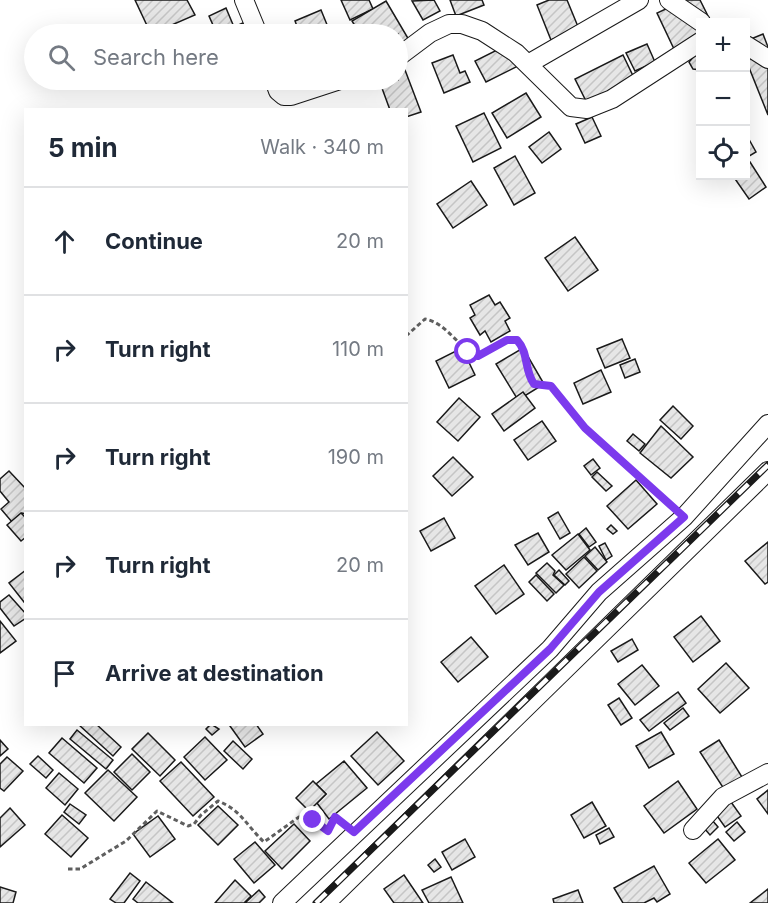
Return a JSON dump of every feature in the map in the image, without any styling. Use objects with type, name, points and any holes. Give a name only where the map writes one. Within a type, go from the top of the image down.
[{"type":"street","points":[[244,0],[254,24]]},
{"type":"street","points":[[528,64],[639,0]]},
{"type":"street","points":[[669,0],[696,19]]},
{"type":"street","points":[[408,50],[430,33],[449,24],[462,24],[502,43],[528,64],[571,107],[587,109],[612,99],[696,45]]},
{"type":"street","points":[[750,48],[768,60]]},
{"type":"street","points":[[278,90],[284,96],[291,96],[309,90]]},
{"type":"street","points":[[282,903],[354,832],[550,649],[599,592],[684,517],[768,424]]},
{"type":"street","points":[[326,903],[343,896],[768,471]]},
{"type":"street","points":[[693,830],[723,797],[768,773]]},
{"type":"path","points":[[408,334],[425,319],[439,324],[468,352],[478,356],[507,340],[517,340],[523,347],[527,374],[534,384],[551,386],[585,428],[684,517]]},
{"type":"path","points":[[68,869],[80,869],[126,842],[133,831],[157,811],[188,826],[194,825],[201,815],[218,801],[235,808],[264,842],[299,817],[313,820],[328,831],[335,817],[354,832]]},
{"type":"building","points":[[135,0],[187,0],[195,15],[174,24],[146,24]]},
{"type":"building","points":[[341,0],[369,0],[373,9],[350,20]]},
{"type":"building","points":[[434,0],[440,11],[423,20],[412,1]]},
{"type":"building","points":[[450,0],[482,0],[484,5],[456,16]]},
{"type":"building","points":[[549,0],[567,0],[579,29],[551,40],[537,5]]},
{"type":"building","points":[[685,0],[700,0],[709,18],[696,18],[696,38],[674,49],[657,13]]},
{"type":"building","points":[[386,1],[400,24],[354,24],[352,21]]},
{"type":"building","points":[[226,8],[233,24],[213,24],[209,16]]},
{"type":"building","points":[[321,10],[327,24],[296,24],[295,21]]},
{"type":"building","points":[[254,18],[256,24],[241,24]]},
{"type":"building","points":[[763,34],[768,47],[768,115],[750,70],[750,39]]},
{"type":"building","points":[[509,44],[520,65],[486,82],[475,61]]},
{"type":"building","points":[[647,44],[655,62],[635,71],[626,53]]},
{"type":"building","points":[[696,54],[696,69],[693,69],[689,62]]},
{"type":"building","points":[[453,55],[460,73],[465,71],[470,82],[444,93],[432,63]]},
{"type":"building","points":[[623,55],[635,80],[587,103],[575,79]]},
{"type":"building","points":[[408,78],[421,112],[408,116],[408,108],[389,108],[383,90],[408,90]]},
{"type":"building","points":[[526,93],[541,117],[507,138],[492,113]]},
{"type":"building","points":[[484,113],[501,148],[473,162],[456,126]]},
{"type":"building","points":[[592,117],[601,136],[585,143],[576,124]]},
{"type":"building","points":[[549,132],[561,149],[542,163],[529,147]]},
{"type":"building","points":[[750,141],[756,152],[750,156]]},
{"type":"building","points":[[515,156],[535,193],[514,205],[494,168]]},
{"type":"building","points":[[750,162],[766,187],[749,199],[736,180],[750,180]]},
{"type":"building","points":[[471,181],[487,205],[453,228],[437,204]]},
{"type":"building","points":[[575,237],[598,270],[568,291],[545,258]]},
{"type":"building","points":[[489,295],[495,305],[500,302],[510,318],[505,321],[510,331],[491,342],[485,331],[480,335],[470,318],[475,315],[470,305]]},
{"type":"building","points":[[622,339],[630,358],[605,368],[597,349]]},
{"type":"building","points":[[462,348],[475,375],[449,388],[436,361]]},
{"type":"building","points":[[523,348],[544,384],[518,400],[496,364]]},
{"type":"building","points":[[635,359],[640,372],[625,378],[620,365]]},
{"type":"building","points":[[601,370],[611,392],[583,404],[574,383]]},
{"type":"building","points":[[523,392],[535,408],[504,431],[492,414]]},
{"type":"building","points":[[459,398],[480,417],[458,441],[437,422]]},
{"type":"building","points":[[673,406],[693,426],[681,439],[660,420]]},
{"type":"building","points":[[542,421],[556,441],[528,460],[514,440]]},
{"type":"building","points":[[661,426],[693,457],[671,478],[640,453]]},
{"type":"building","points":[[633,434],[645,444],[639,451],[627,441]]},
{"type":"building","points":[[453,457],[473,477],[452,496],[433,476]]},
{"type":"building","points":[[593,459],[600,468],[591,475],[584,466]]},
{"type":"building","points":[[9,471],[24,487],[24,514],[12,522],[1,509],[9,502],[0,491],[0,479]]},
{"type":"building","points":[[597,472],[612,486],[606,491],[592,477]]},
{"type":"building","points":[[636,480],[657,504],[628,529],[607,506]]},
{"type":"building","points":[[558,512],[570,533],[560,539],[548,518]]},
{"type":"building","points":[[21,513],[24,516],[24,539],[21,541],[7,525]]},
{"type":"building","points":[[444,518],[455,538],[431,551],[420,531]]},
{"type":"building","points":[[611,525],[617,531],[613,534],[607,529]]},
{"type":"building","points":[[586,528],[596,542],[589,547],[579,534]]},
{"type":"building","points":[[538,533],[549,552],[528,565],[515,545]]},
{"type":"building","points":[[578,534],[590,550],[566,570],[552,555]]},
{"type":"building","points":[[768,542],[768,582],[765,584],[745,561]]},
{"type":"building","points":[[605,543],[612,556],[606,560],[599,546]]},
{"type":"building","points":[[595,547],[607,562],[598,570],[585,556]]},
{"type":"building","points":[[584,557],[597,571],[579,588],[566,574]]},
{"type":"building","points":[[547,563],[555,571],[553,575],[564,585],[556,593],[536,573]]},
{"type":"building","points":[[504,565],[524,594],[496,614],[475,586]]},
{"type":"building","points":[[559,570],[569,581],[565,585],[554,575]]},
{"type":"building","points":[[24,572],[24,602],[9,583]]},
{"type":"building","points":[[536,575],[554,594],[547,601],[529,582]]},
{"type":"building","points":[[9,595],[24,612],[24,619],[14,626],[0,608],[0,602]]},
{"type":"building","points":[[701,616],[720,641],[693,662],[674,637]]},
{"type":"building","points":[[0,621],[16,641],[0,653]]},
{"type":"building","points":[[471,637],[488,657],[458,682],[441,662]]},
{"type":"building","points":[[632,639],[638,650],[618,662],[611,651]]},
{"type":"building","points":[[726,663],[749,688],[720,713],[698,689]]},
{"type":"building","points":[[642,665],[659,686],[635,705],[618,684]]},
{"type":"building","points":[[678,692],[686,703],[649,731],[640,720]]},
{"type":"building","points":[[619,698],[632,718],[621,725],[608,705]]},
{"type":"building","points":[[683,708],[689,716],[670,730],[664,723]]},
{"type":"building","points":[[80,726],[98,726],[121,747],[113,756]]},
{"type":"building","points":[[214,726],[219,729],[212,735],[206,729]]},
{"type":"building","points":[[230,726],[257,726],[263,734],[245,747]]},
{"type":"building","points":[[77,730],[113,760],[106,769],[70,739]]},
{"type":"building","points":[[377,732],[404,761],[378,785],[351,756]]},
{"type":"building","points":[[661,732],[674,754],[649,768],[636,746]]},
{"type":"building","points":[[148,733],[175,760],[160,776],[132,749]]},
{"type":"building","points":[[205,737],[227,760],[205,780],[184,757]]},
{"type":"building","points":[[62,738],[97,768],[84,783],[49,753]]},
{"type":"building","points":[[0,740],[8,749],[0,756]]},
{"type":"building","points":[[719,740],[742,777],[724,789],[700,752]]},
{"type":"building","points":[[233,741],[252,759],[243,769],[224,751]]},
{"type":"building","points":[[132,754],[150,772],[132,790],[114,772]]},
{"type":"building","points":[[38,756],[53,770],[46,778],[30,764]]},
{"type":"building","points":[[7,757],[23,771],[4,791],[0,788],[0,764]]},
{"type":"building","points":[[344,761],[367,788],[329,819],[317,803],[326,794],[316,784]]},
{"type":"building","points":[[181,762],[214,797],[193,816],[160,781]]},
{"type":"building","points":[[108,770],[137,797],[114,821],[85,793]]},
{"type":"building","points":[[59,773],[78,789],[65,805],[46,788]]},
{"type":"building","points":[[313,781],[326,794],[309,811],[296,798]]},
{"type":"building","points":[[678,781],[697,809],[664,833],[644,806]]},
{"type":"building","points":[[768,790],[768,814],[757,799]]},
{"type":"building","points":[[592,802],[606,826],[584,838],[571,815]]},
{"type":"building","points":[[731,802],[741,816],[725,827],[715,813]]},
{"type":"building","points":[[70,804],[86,815],[79,824],[64,812]]},
{"type":"building","points":[[218,806],[238,825],[218,845],[198,825]]},
{"type":"building","points":[[10,808],[25,825],[0,847],[0,818]]},
{"type":"building","points":[[62,815],[88,838],[71,857],[45,834]]},
{"type":"building","points":[[158,816],[175,839],[150,857],[133,834]]},
{"type":"building","points":[[712,820],[718,827],[710,835],[704,828]]},
{"type":"building","points":[[737,822],[745,832],[734,841],[726,832]]},
{"type":"building","points":[[294,824],[310,841],[282,869],[265,851]]},
{"type":"building","points":[[609,828],[614,837],[600,844],[596,835]]},
{"type":"building","points":[[465,839],[475,857],[452,870],[442,852]]},
{"type":"building","points":[[718,839],[735,860],[706,883],[689,863]]},
{"type":"building","points":[[255,842],[275,865],[254,883],[234,859]]},
{"type":"building","points":[[435,859],[441,867],[434,872],[428,865]]},
{"type":"building","points":[[654,866],[670,894],[657,902],[654,898],[644,903],[623,903],[614,888]]},
{"type":"building","points":[[130,873],[140,881],[124,903],[116,903],[110,899]]},
{"type":"building","points":[[404,875],[423,903],[394,903],[384,889]]},
{"type":"building","points":[[451,877],[463,903],[429,903],[422,890]]},
{"type":"building","points":[[235,880],[251,896],[244,903],[215,903]]},
{"type":"building","points":[[146,882],[173,903],[138,903],[133,899]]},
{"type":"building","points":[[0,887],[16,892],[13,903],[0,903]]},
{"type":"building","points":[[768,889],[768,903],[750,903]]},
{"type":"building","points":[[259,890],[265,897],[259,903],[245,903]]},
{"type":"building","points":[[578,890],[583,903],[554,903],[553,899]]},
{"type":"railway","points":[[316,903],[768,465]]},
{"type":"route","points":[[313,820],[328,831],[335,817],[354,832],[550,649],[599,592],[684,517],[585,428],[551,386],[534,384],[527,374],[523,347],[517,340],[507,340],[478,356],[468,352]]}]
